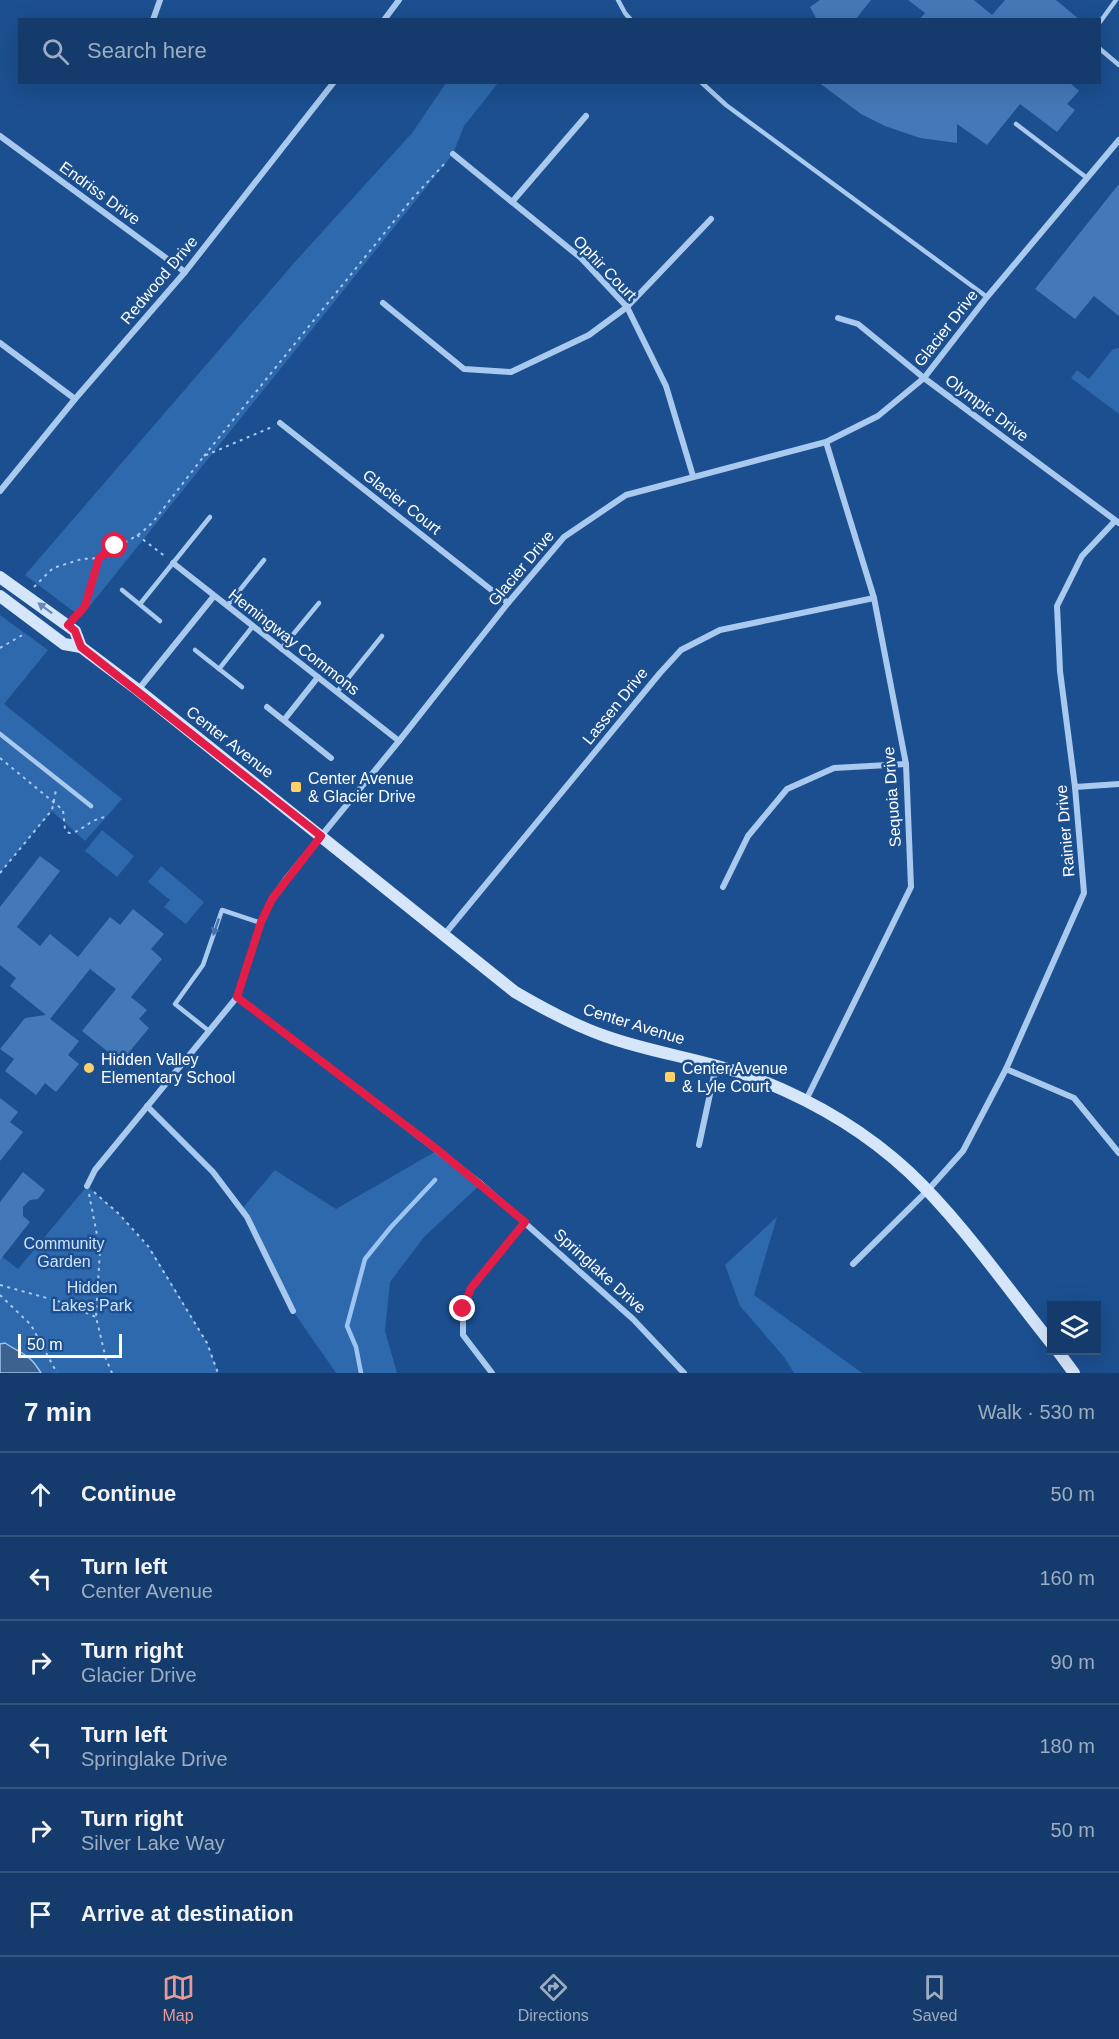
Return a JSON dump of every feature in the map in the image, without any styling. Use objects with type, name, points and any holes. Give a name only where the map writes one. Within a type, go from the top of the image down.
[{"type":"street","points":[[154,18],[160,0]]},
{"type":"street","points":[[386,18],[399,0]]},
{"type":"street","name":"Redwood Drive","points":[[0,491],[75,399],[185,272],[332,84]]},
{"type":"street","points":[[512,202],[586,116]]},
{"type":"street","name":"Endriss Drive","points":[[0,136],[185,272]]},
{"type":"street","name":"Glacier Drive","points":[[87,1186],[95,1170],[237,997],[261,922],[272,899],[508,603],[564,537],[626,495],[826,442],[878,416],[924,378],[987,297],[1119,140]]},
{"type":"street","name":"Ophir Court","points":[[453,154],[581,258],[627,307],[666,386],[693,476]]},
{"type":"street","points":[[383,303],[464,369],[511,372],[589,335],[627,307],[711,219]]},
{"type":"street","name":"Olympic Drive","points":[[838,318],[858,324],[924,378],[1117,522]]},
{"type":"street","points":[[0,342],[75,399]]},
{"type":"street","name":"Glacier Court","points":[[280,423],[508,603]]},
{"type":"street","name":"Sequoia Drive","points":[[806,1100],[911,887],[906,764],[874,598],[826,442]]},
{"type":"street","name":"Rainier Drive","points":[[853,1264],[928,1190],[963,1151],[1006,1069],[1084,893],[1075,788],[1060,671],[1057,606],[1082,556],[1117,522]]},
{"type":"street","name":"Hemingway Commons","points":[[173,563],[399,741]]},
{"type":"street","name":"Center Avenue","points":[[0,577],[27,594],[75,631],[81,647]]},
{"type":"street","name":"Center Avenue","points":[[0,596],[64,644],[81,647],[138,690],[515,992],[556,1016],[606,1037],[716,1065],[806,1100],[879,1146],[928,1190],[1047,1338]]},
{"type":"street","points":[[138,690],[214,596]]},
{"type":"street","name":"Lassen Drive","points":[[444,935],[660,672],[681,650],[720,630],[874,598]]},
{"type":"street","points":[[284,720],[318,677]]},
{"type":"street","points":[[267,707],[331,758]]},
{"type":"street","points":[[723,887],[748,836],[787,789],[834,768],[906,764]]},
{"type":"street","points":[[1075,788],[1119,784]]},
{"type":"street","name":"Springlake Drive","points":[[237,997],[438,1150],[525,1222],[633,1319],[684,1373]]},
{"type":"street","points":[[699,1145],[716,1065]]},
{"type":"street","points":[[1006,1069],[1074,1098],[1119,1153]]},
{"type":"street","points":[[147,1106],[213,1172],[247,1217],[293,1311]]},
{"type":"street","points":[[492,1373],[463,1335],[463,1309],[471,1288],[525,1222]]},
{"type":"street","points":[[1060,1355],[1074,1373]]},
{"type":"lane","points":[[618,0],[629,18]]},
{"type":"lane","points":[[1101,21],[1116,0]]},
{"type":"lane","points":[[1101,50],[1119,65]]},
{"type":"lane","points":[[703,84],[726,105],[987,297]]},
{"type":"lane","points":[[1016,124],[1087,178]]},
{"type":"lane","points":[[140,604],[210,517]]},
{"type":"lane","points":[[227,606],[264,560]]},
{"type":"lane","points":[[122,590],[160,621]]},
{"type":"lane","points":[[281,649],[319,603]]},
{"type":"lane","points":[[219,669],[253,626]]},
{"type":"lane","points":[[337,692],[382,636]]},
{"type":"lane","points":[[195,650],[242,687]]},
{"type":"lane","points":[[0,734],[91,806]]},
{"type":"lane","points":[[209,1030],[175,1004],[203,965],[222,910],[261,922]]},
{"type":"path","points":[[27,594],[53,568],[82,559],[99,558],[137,535],[153,522],[412,199],[453,154]]},
{"type":"path","points":[[204,456],[280,423]]},
{"type":"path","points":[[137,535],[173,563]]},
{"type":"path","points":[[68,625],[85,606],[99,558]]},
{"type":"path","points":[[0,648],[39,625]]},
{"type":"path","points":[[0,758],[63,810],[65,829],[69,833],[76,833],[96,818],[106,817]]},
{"type":"path","points":[[0,873],[52,810],[59,781]]},
{"type":"path","points":[[87,1186],[100,1250],[96,1317],[106,1359],[112,1373]]},
{"type":"path","points":[[87,1186],[119,1214],[148,1246],[207,1343],[218,1373]]},
{"type":"path","points":[[0,1285],[61,1302],[96,1317]]},
{"type":"path","points":[[0,1295],[31,1325],[57,1373]]},
{"type":"green space","points":[[445,84],[497,84],[464,126],[453,154],[81,617],[25,575],[294,263],[412,133]]},
{"type":"green space","points":[[1119,348],[1119,414],[1071,378],[1077,370],[1089,379],[1113,349]]},
{"type":"green space","points":[[0,615],[48,650],[4,704],[122,799],[85,841],[52,811],[0,873]]},
{"type":"green space","points":[[102,830],[134,856],[117,877],[85,851]]},
{"type":"green space","points":[[161,866],[204,902],[186,924],[164,907],[170,900],[148,882]]},
{"type":"green space","points":[[438,1150],[481,1184],[424,1237],[390,1282],[385,1331],[397,1373],[336,1373],[293,1311],[241,1210],[275,1170],[336,1209]]},
{"type":"green space","name":"Hidden Lakes Park","points":[[87,1186],[119,1214],[154,1254],[207,1343],[218,1373],[41,1373],[25,1355],[5,1343],[0,1344],[0,1255],[18,1269]]},
{"type":"green space","points":[[777,1217],[754,1295],[862,1373],[794,1373],[784,1357],[740,1306],[725,1265]]},
{"type":"shaded area","points":[[5,1343],[29,1358],[41,1373],[0,1373],[0,1344]]},
{"type":"building","points":[[820,0],[871,0],[857,18],[816,18],[810,7]]},
{"type":"building","points":[[908,0],[974,0],[992,15],[1005,0],[1056,0],[1078,18],[921,18],[925,13]]},
{"type":"building","points":[[821,84],[1071,84],[1079,91],[1067,104],[1075,110],[1057,132],[1020,104],[987,145],[957,124],[957,143],[920,138],[885,126],[861,114]]},
{"type":"building","points":[[1119,184],[1119,316],[1094,296],[1075,319],[1035,289]]},
{"type":"building","points":[[40,856],[60,871],[17,927],[40,946],[50,934],[78,957],[110,917],[120,925],[133,909],[164,934],[151,949],[162,959],[131,997],[147,1010],[139,1019],[149,1028],[121,1062],[82,1031],[116,989],[90,969],[50,1019],[79,1041],[68,1055],[79,1064],[56,1092],[45,1083],[36,1095],[5,1071],[14,1059],[0,1049],[25,1018],[46,1015],[10,986],[16,978],[0,965],[0,907]]},
{"type":"building","points":[[0,1098],[18,1112],[10,1122],[23,1132],[0,1161]]},
{"type":"building","points":[[23,1172],[45,1190],[38,1199],[30,1200],[23,1207],[23,1216],[30,1222],[0,1260],[0,1202]]},
{"type":"waterway","points":[[361,1373],[356,1347],[347,1326],[365,1259],[435,1180]]},
{"type":"place","name":"Center Avenue & Glacier Drive","points":[[296,787]]},
{"type":"place","name":"Hidden Valley Elementary School","points":[[89,1068]]},
{"type":"place","name":"Center Avenue & Lyle Court","points":[[670,1077]]},
{"type":"route","points":[[115,546],[99,558],[85,606],[68,625],[75,631],[81,647],[321,836],[272,899],[261,922],[237,997],[438,1150],[525,1222],[471,1288],[463,1309]]},
{"type":"park label","name":"Community Garden","points":[[64,1252]]}]
